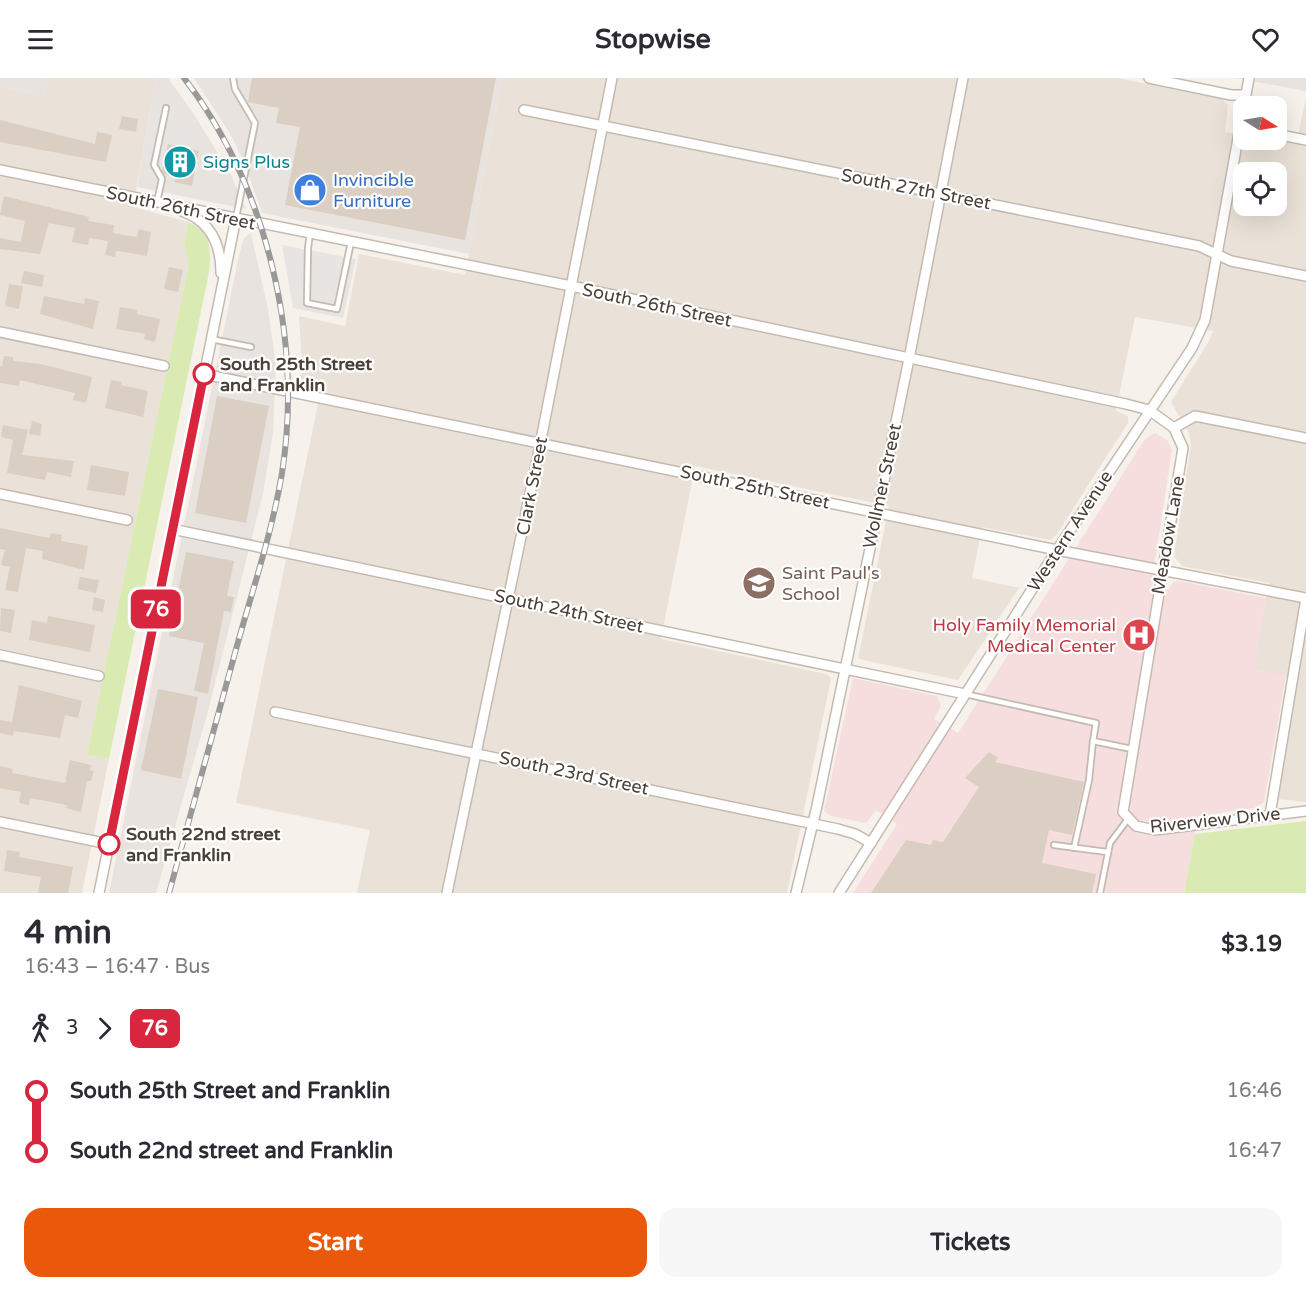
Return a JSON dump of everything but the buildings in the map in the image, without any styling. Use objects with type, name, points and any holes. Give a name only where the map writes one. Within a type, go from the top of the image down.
[{"type":"street","name":"Clark Street","points":[[447,893],[541,442],[612,78]]},
{"type":"street","name":"Wollmer Street","points":[[796,893],[909,359],[963,78]]},
{"type":"street","points":[[1149,78],[1231,95],[1245,95],[1249,78]]},
{"type":"street","name":"South 27th Street","points":[[524,110],[1199,246],[1230,261],[1306,276]]},
{"type":"street","points":[[1287,136],[1306,140]]},
{"type":"street","points":[[1216,255],[1237,150]]},
{"type":"street","name":"South 26th Street","points":[[0,170],[571,286],[1149,410],[1174,428]]},
{"type":"street","points":[[157,202],[191,215],[206,226],[219,250],[220,295]]},
{"type":"street","points":[[99,893],[236,218]]},
{"type":"street","name":"Western Avenue","points":[[839,893],[1057,550],[1192,348],[1205,320],[1216,255]]},
{"type":"street","points":[[0,333],[164,366]]},
{"type":"street","name":"South 25th Street","points":[[204,374],[1057,550],[1306,598]]},
{"type":"street","points":[[1174,428],[1195,416],[1306,438]]},
{"type":"street","name":"Meadow Lane","points":[[1128,819],[1122,808],[1183,448],[1174,428]]},
{"type":"street","points":[[0,494],[127,520]]},
{"type":"street","name":"South 24th Street","points":[[172,529],[845,667],[965,694]]},
{"type":"street","points":[[1270,814],[1306,598]]},
{"type":"street","points":[[0,655],[99,676]]},
{"type":"street","name":"South 23rd Street","points":[[275,712],[853,833],[871,843]]},
{"type":"street","name":"Riverview Drive","points":[[1128,819],[1141,828],[1155,830],[1306,811]]},
{"type":"street","points":[[0,822],[109,844]]},
{"type":"lane","points":[[233,78],[235,89],[255,123],[236,218]]},
{"type":"lane","points":[[157,202],[162,179],[154,165],[166,108]]},
{"type":"lane","points":[[310,234],[307,303],[337,309],[351,242]]},
{"type":"lane","points":[[211,339],[251,347]]},
{"type":"lane","points":[[965,694],[1096,723],[1088,765],[1089,780],[1074,848]]},
{"type":"lane","points":[[1093,741],[1132,749]]},
{"type":"lane","points":[[1100,893],[1110,843],[1128,819]]},
{"type":"lane","points":[[1054,845],[1107,852]]},
{"type":"shaded area","points":[[0,78],[48,78],[45,95],[0,87]]},
{"type":"shaded area","points":[[48,78],[156,78],[133,207],[188,222],[184,245],[189,263],[87,755],[109,759],[82,893],[0,893],[0,87],[45,95]]},
{"type":"shaded area","points":[[156,78],[168,78],[195,116],[231,175],[246,209],[137,187]]},
{"type":"shaded area","points":[[194,78],[502,78],[469,254],[262,213],[245,165],[232,137]]},
{"type":"shaded area","points":[[502,78],[1117,78],[1222,99],[1228,105],[1225,132],[1233,133],[1233,150],[1287,150],[1287,143],[1296,144],[1306,98],[1306,802],[1277,799],[1296,679],[1253,669],[1269,583],[1182,566],[1174,556],[1191,445],[1189,433],[1171,402],[1213,331],[1135,317],[1116,411],[1128,416],[1128,423],[1057,534],[1050,540],[982,527],[972,578],[1019,588],[958,680],[858,659],[889,506],[695,466],[661,639],[826,674],[831,678],[787,893],[357,893],[370,830],[236,803],[321,389],[299,384],[302,361],[299,316],[345,326],[359,254],[465,275]]},
{"type":"shaded area","points":[[1235,78],[1306,78],[1306,91]]},
{"type":"shaded area","points":[[156,92],[168,95],[198,144],[197,149],[168,143],[162,170],[142,166]]},
{"type":"shaded area","points":[[251,233],[268,309],[276,365],[273,433],[263,494],[207,715],[156,893],[109,893],[239,255],[244,238]]},
{"type":"shaded area","points":[[282,245],[356,259],[343,318],[293,308]]},
{"type":"shaded area","points":[[234,325],[254,329],[256,340],[251,366],[227,361]]},
{"type":"shaded area","name":"Holy Family Memorial Medical Center","points":[[1155,433],[1167,440],[1172,450],[1151,587],[1168,590],[1173,582],[1179,581],[1266,598],[1254,669],[1286,675],[1264,802],[1255,808],[1198,816],[1184,893],[853,893],[897,824],[876,810],[866,823],[831,816],[824,811],[853,678],[937,696],[941,706],[934,719],[958,733],[1145,439]]},
{"type":"green space","points":[[188,222],[202,231],[206,237],[210,249],[209,272],[109,759],[87,755],[189,263],[184,245]]},
{"type":"green space","points":[[1306,821],[1306,893],[1184,893],[1195,834]]},
{"type":"railway","points":[[169,893],[273,519],[282,473],[287,422],[287,370],[282,318],[272,266],[257,215],[237,166],[213,120],[184,78]]},
{"type":"bus line","name":"76","points":[[109,844],[204,374]]},
{"type":"place","name":"Signs Plus","points":[[180,162]]},
{"type":"place","name":"Invincible Furniture","points":[[310,190]]},
{"type":"place","name":"South 25th Street and Franklin","points":[[204,374]]},
{"type":"place","name":"Saint Paul's School","points":[[759,583]]},
{"type":"place","name":"Holy Family Memorial Medical Center","points":[[1139,635]]},
{"type":"place","name":"South 22nd street and Franklin","points":[[109,844]]}]
